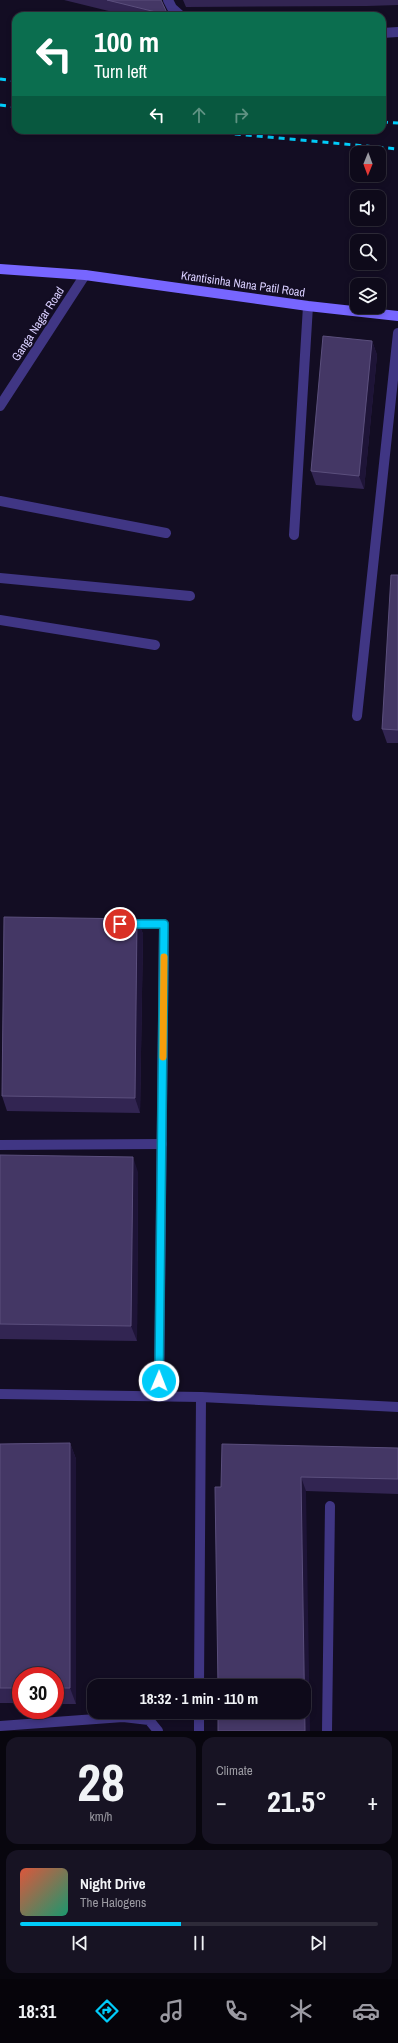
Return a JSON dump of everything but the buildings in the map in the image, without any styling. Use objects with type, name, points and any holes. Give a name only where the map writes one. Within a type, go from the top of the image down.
[{"type":"main road","name":"Krantisinha Nana Patil Road","points":[[0,269],[85,275],[308,306],[398,316]]},
{"type":"street","points":[[168,0],[172,8],[176,12]]},
{"type":"street","points":[[386,33],[398,32]]},
{"type":"street","name":"Ganga Nagar Road","points":[[0,406],[85,275]]},
{"type":"street","points":[[294,535],[308,306]]},
{"type":"street","points":[[357,716],[398,334]]},
{"type":"street","points":[[0,501],[166,533]]},
{"type":"street","points":[[0,578],[190,596]]},
{"type":"street","points":[[0,620],[155,645]]},
{"type":"street","points":[[118,924],[164,924],[159,1397]]},
{"type":"street","points":[[0,1145],[162,1144]]},
{"type":"street","points":[[0,1394],[201,1397],[398,1407]]},
{"type":"street","points":[[199,1679],[201,1397]]},
{"type":"street","points":[[327,1731],[330,1506]]},
{"type":"street","points":[[0,1726],[123,1717],[149,1720],[158,1731]]},
{"type":"street","points":[[199,1719],[199,1731]]},
{"type":"railway","points":[[0,79],[12,80]]},
{"type":"railway","points":[[0,105],[12,106]]},
{"type":"railway","points":[[386,122],[398,123]]},
{"type":"railway","points":[[235,134],[398,149]]},
{"type":"slow traffic","points":[[163,1057],[164,957]]},
{"type":"route","points":[[120,924],[164,924],[159,1381]]}]
